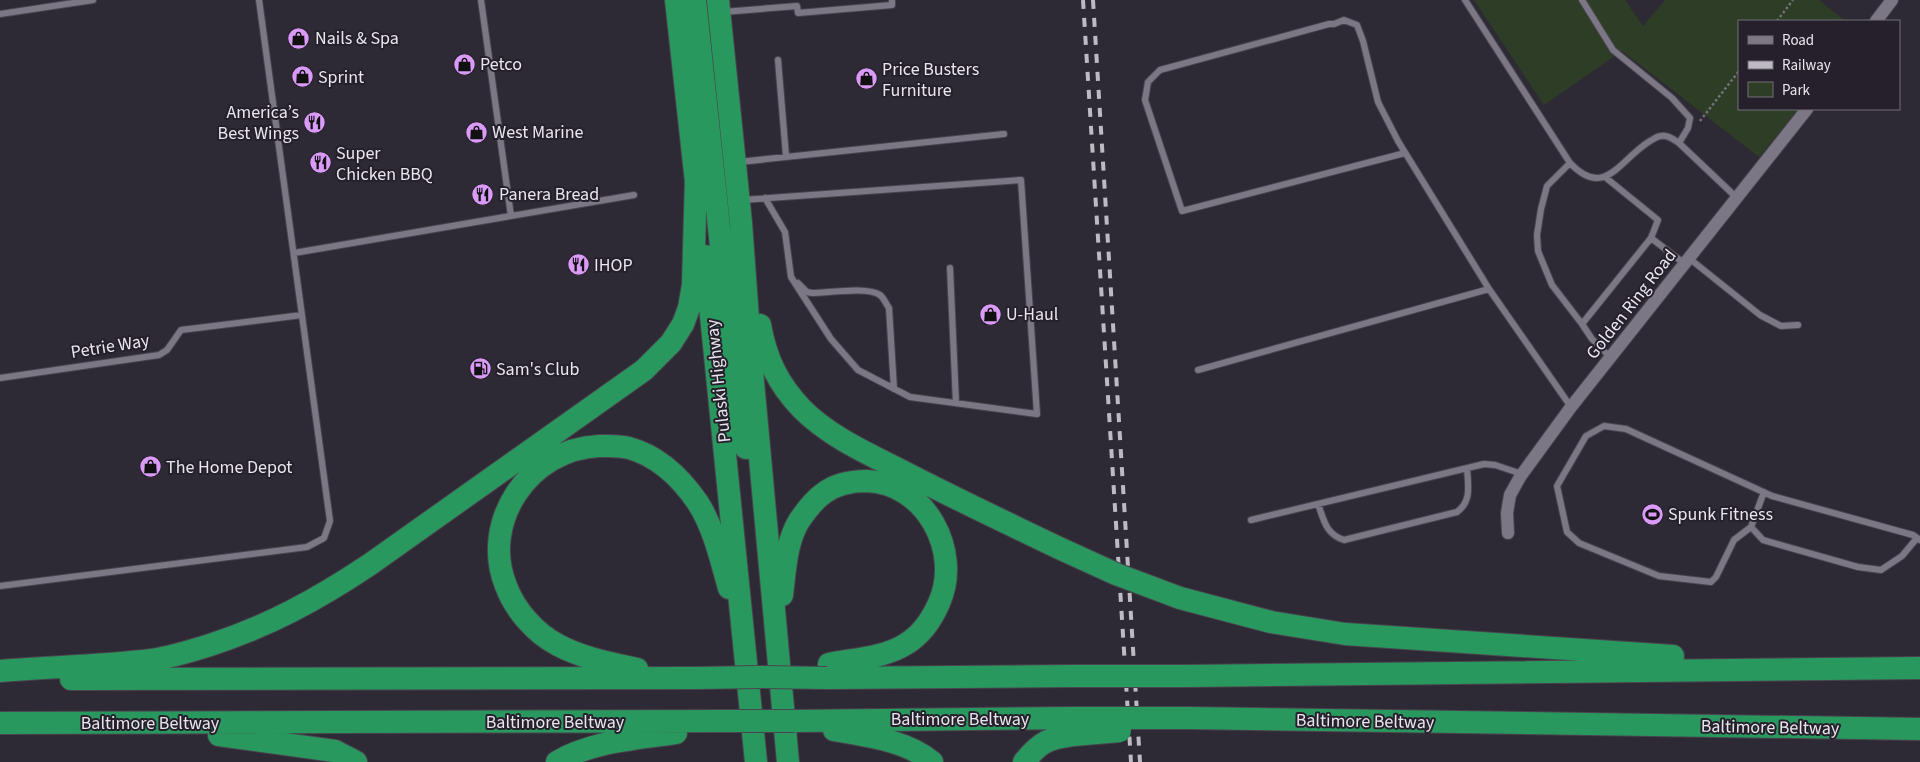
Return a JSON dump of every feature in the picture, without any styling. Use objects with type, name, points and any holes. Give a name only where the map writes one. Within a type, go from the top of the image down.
[{"type":"highway","name":"Pulaski Highway","points":[[676,0],[756,762]]},
{"type":"highway","points":[[694,0],[743,438],[767,532]]},
{"type":"highway","name":"Pulaski Highway","points":[[719,6],[739,200],[776,637],[789,714],[788,762]]},
{"type":"highway","points":[[0,671],[153,660],[188,652],[262,626],[295,611],[330,592],[386,554],[644,370],[671,343],[683,324],[689,308],[693,285],[696,177]]},
{"type":"highway","points":[[741,223],[764,348],[776,376],[801,408],[838,438],[943,492],[1116,574],[1180,598],[1270,622],[1345,634],[1633,654],[1864,667]]},
{"type":"highway","points":[[674,678],[575,654],[541,633],[519,611],[510,596],[501,574],[498,553],[501,530],[508,508],[515,495],[530,477],[549,461],[591,446],[626,447],[655,459],[671,471],[699,504],[708,525],[744,636]]},
{"type":"highway","points":[[776,637],[791,540],[798,522],[810,506],[824,493],[839,485],[857,481],[874,481],[893,486],[912,498],[930,515],[942,538],[947,563],[945,591],[935,612],[922,630],[906,644],[885,653],[828,671]]},
{"type":"highway","points":[[0,680],[698,678],[828,671],[1070,676],[1186,676],[1864,667],[1920,668]]},
{"type":"highway","points":[[789,714],[796,762]]},
{"type":"highway","name":"Baltimore Beltway","points":[[5,723],[706,724],[789,714],[832,725],[1073,727],[1230,719],[1920,730]]},
{"type":"highway","points":[[117,723],[271,741],[335,751],[356,762]]},
{"type":"highway","points":[[557,762],[578,751],[706,724]]},
{"type":"highway","points":[[832,725],[903,746],[925,756],[932,762]]},
{"type":"highway","points":[[1024,762],[1041,744],[1073,727]]},
{"type":"street","points":[[1877,20],[1892,0]]},
{"type":"street","name":"Golden Ring Road","points":[[1508,533],[1507,513],[1510,495],[1522,474],[1571,407],[1806,110]]},
{"type":"lane","points":[[0,14],[93,0]]},
{"type":"lane","points":[[0,586],[307,547],[324,538],[330,521],[259,0]]},
{"type":"lane","points":[[481,0],[510,216]]},
{"type":"lane","points":[[719,6],[797,6],[798,13],[892,5],[892,0]]},
{"type":"lane","points":[[1466,0],[1577,170],[1591,178],[1606,178],[1619,169],[1642,146],[1659,136],[1668,137],[1679,143],[1737,198]]},
{"type":"lane","points":[[1582,0],[1613,50],[1672,98],[1690,118],[1688,128],[1679,143]]},
{"type":"lane","points":[[1405,153],[1182,211],[1145,100],[1148,82],[1160,70],[1344,20],[1357,24],[1378,102],[1405,153],[1488,289],[1571,407]]},
{"type":"lane","points":[[778,60],[786,156]]},
{"type":"lane","points":[[735,162],[1004,134]]},
{"type":"lane","points":[[1570,162],[1547,186],[1537,235],[1538,251],[1552,285],[1592,339],[1611,358]]},
{"type":"lane","points":[[1582,324],[1651,238],[1658,220],[1606,178]]},
{"type":"lane","points":[[739,200],[765,198],[1021,180],[1036,414],[910,397],[858,370],[830,338],[791,277],[785,232],[765,198]]},
{"type":"lane","points":[[294,253],[634,195]]},
{"type":"lane","points":[[1651,238],[1760,315],[1781,326],[1798,325]]},
{"type":"lane","points":[[950,268],[956,403]]},
{"type":"lane","points":[[791,277],[807,292],[869,290],[879,294],[884,299],[889,308],[894,390]]},
{"type":"lane","points":[[1198,370],[1488,289]]},
{"type":"lane","name":"Petrie Way","points":[[0,378],[159,355],[166,350],[181,330],[302,315]]},
{"type":"lane","points":[[1751,527],[1763,540],[1858,566],[1881,570],[1902,556],[1918,538],[1764,492],[1626,429],[1604,426],[1586,436],[1557,486],[1567,532],[1579,543],[1659,576],[1711,582],[1716,577],[1734,540],[1751,527],[1764,492]]},
{"type":"lane","points":[[1251,520],[1484,464],[1496,465],[1522,474]]},
{"type":"lane","points":[[1318,504],[1325,524],[1334,536],[1344,540],[1354,538],[1457,512],[1464,507],[1469,496],[1467,468]]},
{"type":"path","points":[[1778,20],[1793,0]]},
{"type":"path","points":[[1699,122],[1738,72]]},
{"type":"green space","points":[[1474,0],[1625,0],[1643,26],[1665,0],[1819,0],[1844,20],[1738,20],[1738,110],[1798,110],[1759,157],[1622,51],[1544,105]]},
{"type":"railway","points":[[1083,0],[1131,762]]},
{"type":"railway","points":[[1093,0],[1140,762]]},
{"type":"place","name":"Nails & Spa","points":[[299,38]]},
{"type":"place","name":"Petco","points":[[464,64]]},
{"type":"place","name":"Sprint","points":[[302,77]]},
{"type":"place","name":"Price Busters Furniture","points":[[866,79]]},
{"type":"place","name":"America’s Best Wings","points":[[315,122]]},
{"type":"place","name":"West Marine","points":[[476,132]]},
{"type":"place","name":"Super Chicken BBQ","points":[[320,163]]},
{"type":"place","name":"Panera Bread","points":[[483,194]]},
{"type":"place","name":"IHOP","points":[[578,265]]},
{"type":"place","name":"U-Haul","points":[[990,314]]},
{"type":"place","name":"Sam's Club","points":[[480,369]]},
{"type":"place","name":"The Home Depot","points":[[150,467]]},
{"type":"place","name":"Spunk Fitness","points":[[1652,514]]}]
